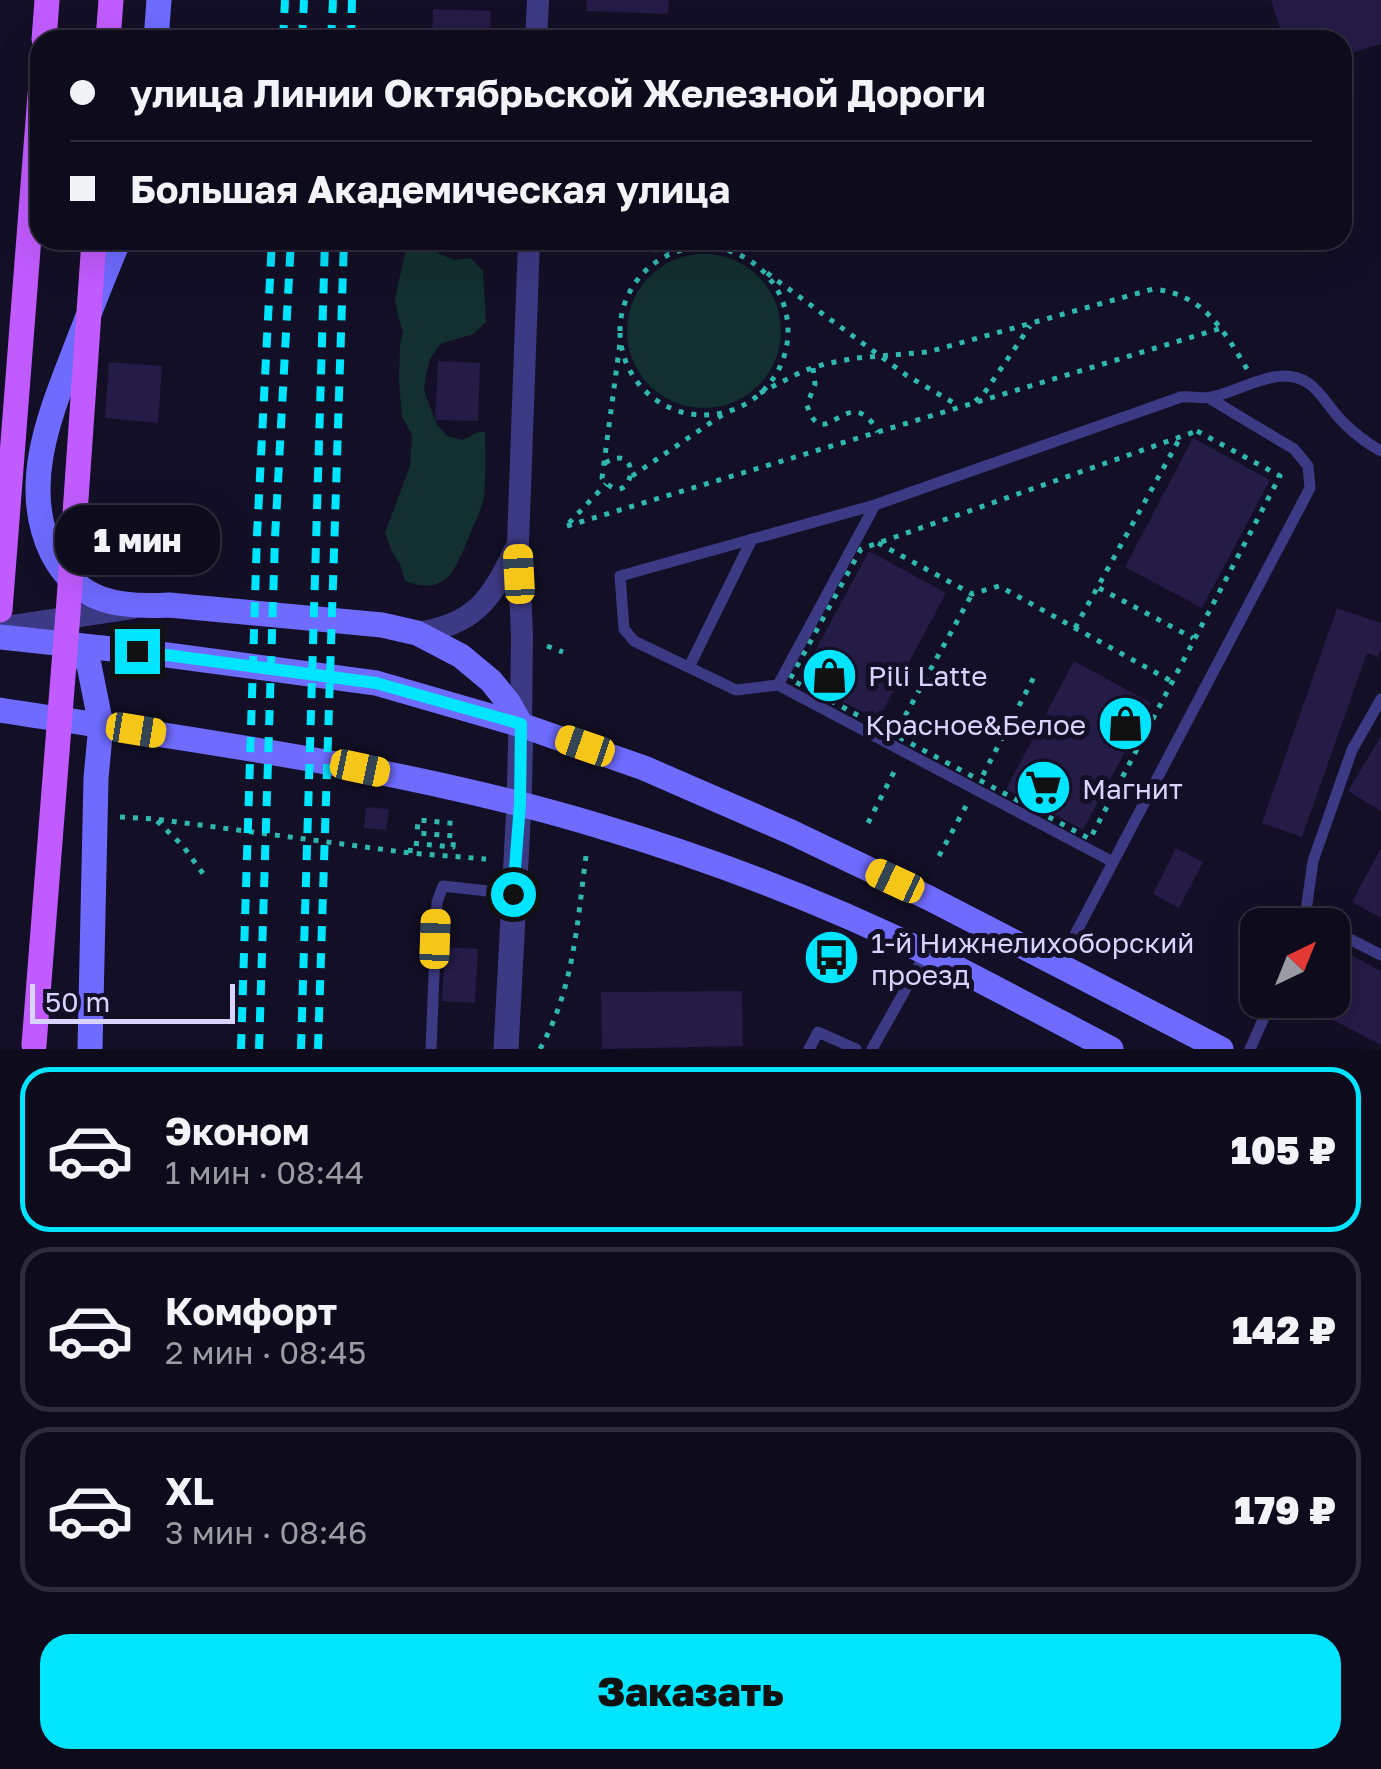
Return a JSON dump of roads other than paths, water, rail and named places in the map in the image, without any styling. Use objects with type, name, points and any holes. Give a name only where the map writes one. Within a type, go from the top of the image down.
[{"type":"main road","points":[[45,30],[47,0]]},
{"type":"main road","points":[[108,30],[110,0]]},
{"type":"main road","points":[[157,30],[159,0]]},
{"type":"main road","points":[[0,610],[30,224]]},
{"type":"main road","points":[[34,1047],[93,250]]},
{"type":"main road","points":[[115,250],[51,410],[40,456],[38,504],[44,535],[69,581],[85,593],[136,607],[168,605],[382,625],[418,633],[461,656],[491,681],[521,724]]},
{"type":"main road","points":[[0,637],[376,683],[521,724],[644,768],[791,832],[930,898],[1221,1049]]},
{"type":"main road","points":[[75,644],[90,664],[100,725],[90,1049]]},
{"type":"main road","points":[[0,710],[360,768],[596,825],[762,882],[926,953],[1110,1049]]},
{"type":"street","points":[[536,30],[538,0]]},
{"type":"street","points":[[506,1049],[520,804],[522,636],[518,543],[528,250]]},
{"type":"street","points":[[418,633],[461,622],[500,581],[518,543]]},
{"type":"street","points":[[0,628],[136,607]]},
{"type":"lane","points":[[1209,398],[1254,382],[1294,377],[1309,383],[1344,424],[1381,451]]},
{"type":"lane","points":[[1059,965],[1310,488],[1308,466],[1294,448],[1209,398],[1181,397],[875,505],[620,576],[624,629],[634,641],[736,690],[778,685],[907,747],[1113,862]]},
{"type":"lane","points":[[778,685],[875,505]]},
{"type":"lane","points":[[689,667],[752,539]]},
{"type":"lane","points":[[1307,908],[1319,842],[1352,750],[1381,699]]},
{"type":"lane","points":[[431,1049],[436,902],[443,886],[513,894]]},
{"type":"lane","points":[[1350,939],[1381,955]]},
{"type":"lane","points":[[872,1049],[926,953]]},
{"type":"lane","points":[[1250,1049],[1264,1018]]},
{"type":"lane","points":[[809,1049],[818,1032],[856,1049]]},
{"type":"railway","points":[[284,30],[285,0]]},
{"type":"railway","points":[[302,30],[304,0]]},
{"type":"railway","points":[[332,30],[333,0]]},
{"type":"railway","points":[[351,30],[352,0]]},
{"type":"railway","points":[[241,1049],[257,535],[271,250]]},
{"type":"railway","points":[[259,1049],[275,538],[290,250]]},
{"type":"railway","points":[[301,1049],[325,250]]},
{"type":"railway","points":[[318,1049],[344,250]]},
{"type":"place","name":"Pili Latte","points":[[829,675]]},
{"type":"place","name":"Красное&Белое","points":[[1125,724]]},
{"type":"place","name":"Магнит","points":[[1043,788]]},
{"type":"place","name":"1-й Нижнелихоборский проезд","points":[[832,958]]}]
